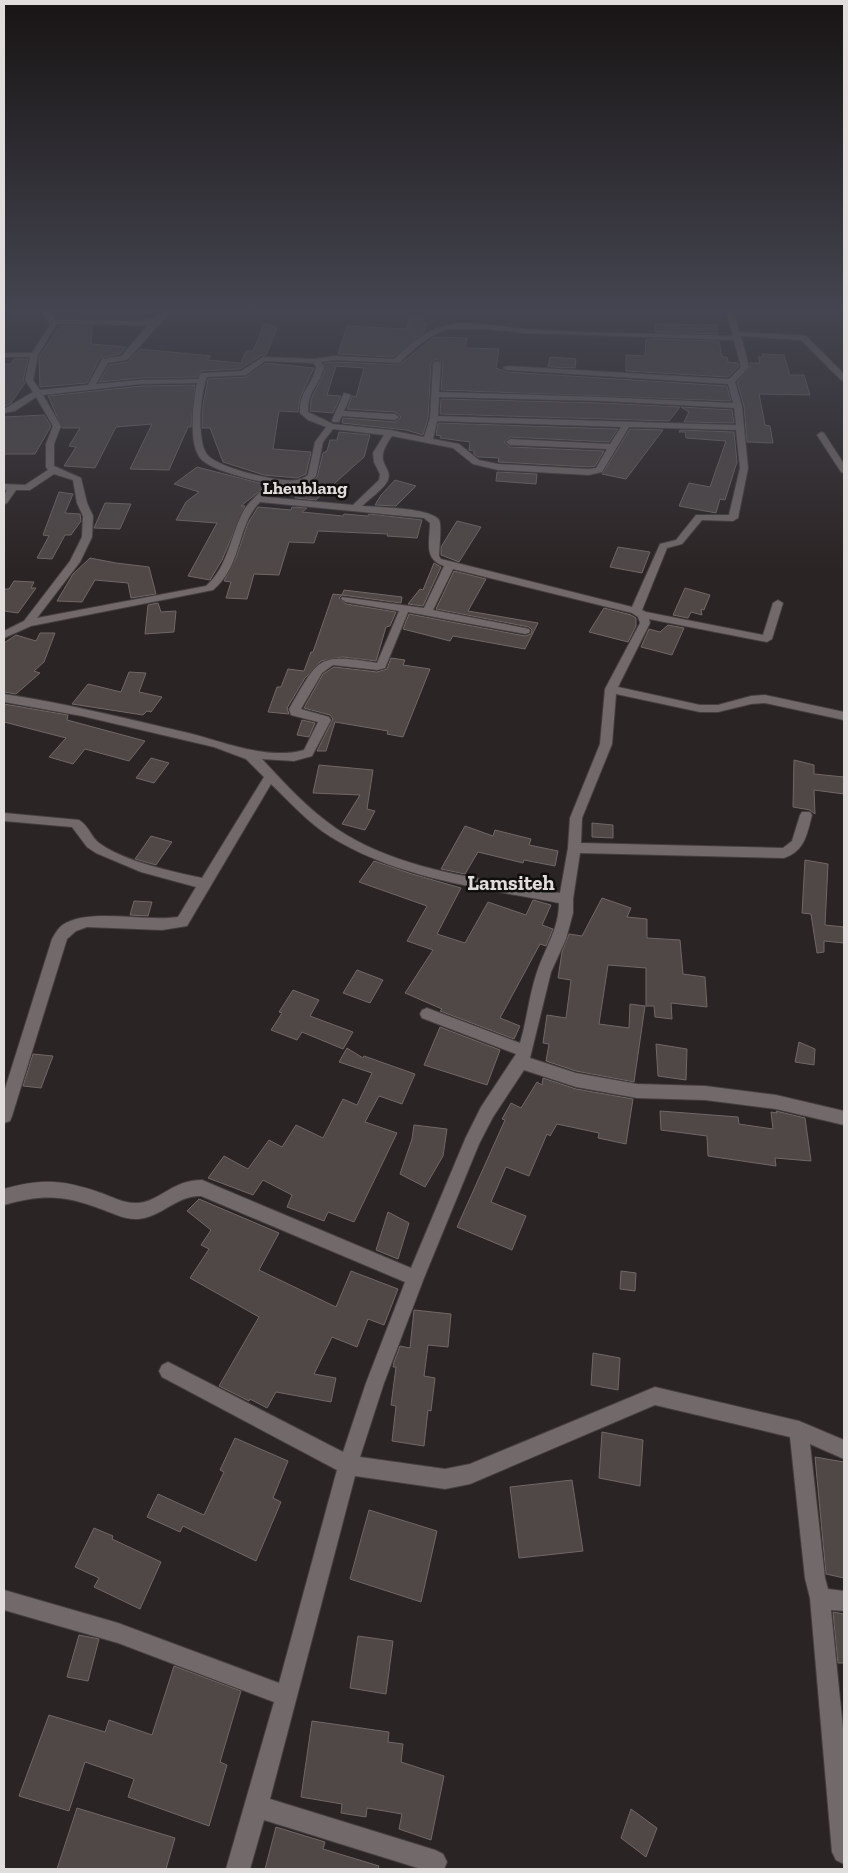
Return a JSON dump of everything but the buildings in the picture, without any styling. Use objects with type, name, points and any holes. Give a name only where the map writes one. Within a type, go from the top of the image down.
[{"type":"street","points":[[4,411],[12,409],[29,398]]},
{"type":"street","points":[[28,622],[75,562],[87,538],[89,526],[77,478],[50,467],[50,444],[57,426],[41,398]]},
{"type":"street","points":[[198,398],[199,449],[212,463],[273,482],[296,483],[312,476],[319,442],[340,413],[346,398]]},
{"type":"street","points":[[305,398],[304,413],[310,418],[331,426],[390,433],[456,446],[469,458],[484,465],[498,468],[566,472],[598,471],[627,424]]},
{"type":"street","points":[[428,440],[434,418],[434,398]]},
{"type":"street","points":[[475,398],[582,410],[627,424],[741,428]]},
{"type":"street","points":[[238,1869],[257,1806],[348,1465],[375,1383],[415,1278],[472,1142],[487,1112],[523,1056],[544,972],[566,913],[566,899],[578,810],[593,781],[606,744],[611,689],[645,623],[640,613],[663,546],[679,542],[699,517],[733,518],[744,468],[741,428],[736,398]]},
{"type":"street","points":[[434,418],[582,410],[738,406]]},
{"type":"street","points":[[340,413],[394,417]]},
{"type":"street","points":[[354,508],[383,481],[384,474],[376,460],[377,453],[390,433]]},
{"type":"street","points":[[821,435],[844,470]]},
{"type":"street","points":[[510,442],[613,447]]},
{"type":"street","points":[[4,487],[27,488],[54,470]]},
{"type":"street","points":[[4,635],[28,622],[209,588],[217,581],[228,564],[248,511],[273,482]]},
{"type":"street","points":[[4,501],[14,487]]},
{"type":"street","points":[[260,499],[420,514],[431,517],[435,523],[434,556],[438,560],[450,565],[640,613],[767,639],[778,603]]},
{"type":"street","points":[[427,612],[450,565]]},
{"type":"street","points":[[346,599],[405,608],[525,631]]},
{"type":"street","points":[[259,765],[308,753],[324,720],[295,712],[295,709],[320,666],[329,661],[340,661],[381,666],[405,608]]},
{"type":"street","points":[[4,624],[17,627]]},
{"type":"street","points":[[611,689],[703,708],[718,708],[754,699],[765,699],[844,716]]},
{"type":"street","points":[[4,698],[52,706],[188,736],[259,765],[314,819],[354,846],[423,870],[566,899]]},
{"type":"street","points":[[4,1116],[59,939],[65,929],[75,924],[87,922],[173,925],[182,922],[205,884],[259,765]]},
{"type":"street","points":[[574,848],[784,853],[792,851],[797,847],[806,816]]},
{"type":"street","points":[[4,817],[75,823],[82,826],[94,847],[136,867],[162,875],[205,884]]},
{"type":"street","points":[[427,1014],[576,1080],[637,1091],[705,1092],[776,1102],[844,1118]]},
{"type":"street","points":[[4,1197],[39,1188],[54,1188],[69,1190],[128,1210],[138,1211],[149,1209],[182,1188],[192,1186],[202,1188],[415,1278]]},
{"type":"street","points":[[168,1371],[348,1465],[445,1479],[470,1474],[654,1396],[799,1430],[844,1450]]},
{"type":"street","points":[[799,1430],[820,1598],[844,1852]]},
{"type":"street","points":[[820,1598],[844,1601]]},
{"type":"street","points":[[4,1600],[118,1633],[286,1696]]},
{"type":"street","points":[[257,1806],[435,1862]]},
{"type":"district","name":"Lheublang","points":[[305,488]]},
{"type":"district","name":"Lamsiteh","points":[[511,882]]}]
